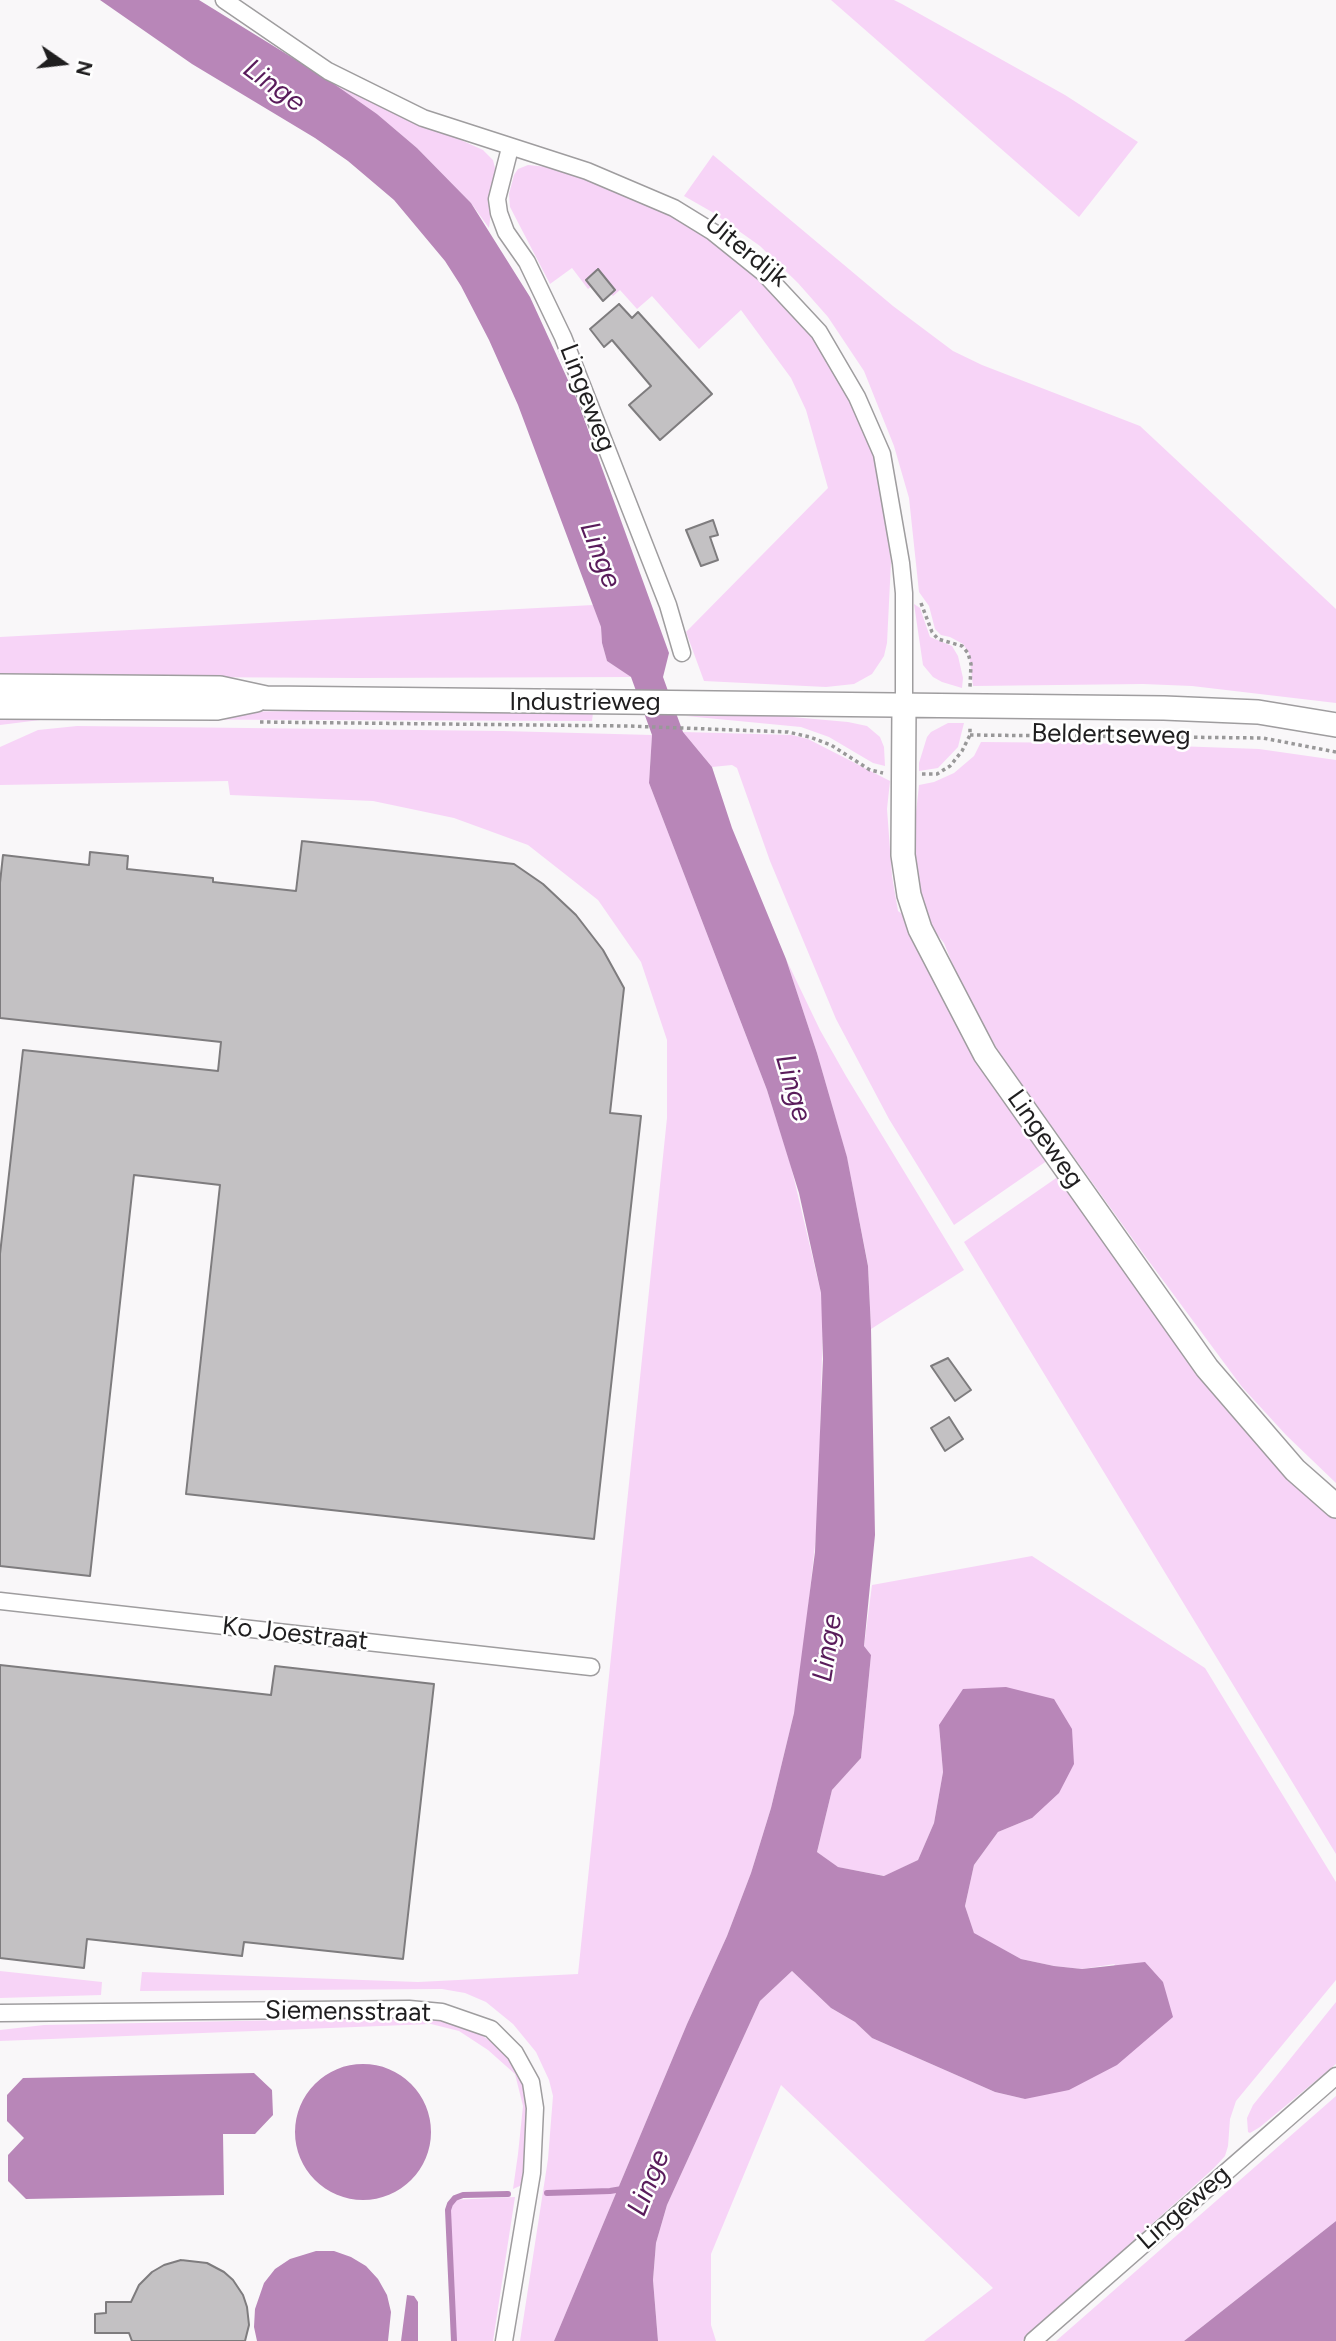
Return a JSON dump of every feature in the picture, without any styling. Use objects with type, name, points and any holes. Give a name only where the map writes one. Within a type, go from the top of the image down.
[{"type":"main road","name":"Industrieweg","points":[[0,686],[220,688],[266,698],[904,706]]},
{"type":"main road","name":"Industrieweg","points":[[0,707],[217,708],[266,698]]},
{"type":"main road","name":"Beldertseweg","points":[[904,706],[1164,708],[1258,712],[1336,724]]},
{"type":"main road","name":"Lingeweg","points":[[904,706],[903,855],[909,894],[920,929],[985,1054],[1207,1368],[1295,1471],[1336,1506]]},
{"type":"street","name":"Uiterdijk","points":[[224,0],[328,71],[424,118],[587,171],[674,208],[713,232],[764,274],[819,332],[857,397],[882,454],[904,593],[904,706]]},
{"type":"street","name":"Lingeweg","points":[[510,148],[496,199],[499,213],[506,232],[527,262],[563,337],[668,605],[682,653]]},
{"type":"street","name":"Ko Joestraat","points":[[0,1601],[591,1667]]},
{"type":"street","name":"Siemensstraat","points":[[0,2013],[409,2008],[442,2012],[491,2029],[515,2053],[531,2082],[535,2108],[532,2173],[504,2341]]},
{"type":"street","name":"Lingeweg","points":[[1033,2341],[1336,2076]]},
{"type":"path","points":[[904,773],[937,774],[950,766],[970,735],[971,664],[968,653],[962,646],[938,639],[932,632],[920,601]]},
{"type":"path","name":"Industrieweg","points":[[247,722],[628,726],[788,732],[831,745],[878,773],[904,773]]},
{"type":"path","name":"Beldertseweg","points":[[970,735],[1263,738],[1336,752]]},
{"type":"shaded area","points":[[831,0],[894,0],[1065,95],[1138,142],[1079,217]]},
{"type":"shaded area","points":[[327,79],[483,150],[493,160],[496,172],[489,228],[471,203],[417,148],[377,114]]},
{"type":"shaded area","points":[[713,155],[893,306],[953,351],[982,365],[1140,426],[1336,609],[1336,703],[1192,686],[973,686],[969,653],[963,644],[941,635],[935,629],[929,606],[919,592],[909,498],[894,446],[864,371],[828,317],[760,246],[684,196]]},
{"type":"shaded area","points":[[528,165],[571,173],[686,219],[726,246],[797,313],[829,358],[877,460],[891,562],[887,643],[884,656],[872,674],[854,684],[826,687],[704,681],[686,632],[828,488],[806,410],[791,378],[741,310],[699,349],[652,296],[637,309],[620,290],[613,296],[598,282],[588,289],[572,268],[550,284],[510,207],[509,194],[514,175],[518,169]]},
{"type":"shaded area","points":[[914,604],[920,608],[930,637],[952,646],[958,656],[963,678],[962,688],[933,677],[923,665]]},
{"type":"shaded area","points":[[593,605],[601,627],[607,661],[631,677],[0,676],[0,637]]},
{"type":"shaded area","points":[[552,710],[593,713],[592,721],[48,719],[0,725],[0,715]]},
{"type":"shaded area","points":[[686,716],[781,716],[867,726],[880,737],[884,747],[885,766],[873,763],[829,737],[801,727]]},
{"type":"shaded area","points":[[948,723],[964,723],[958,747],[938,768],[919,771],[927,737]]},
{"type":"shaded area","points":[[77,726],[652,735],[649,783],[767,1090],[791,1166],[821,1293],[823,1315],[818,1517],[802,1665],[794,1713],[771,1808],[751,1873],[727,1936],[687,2024],[554,2341],[520,2341],[548,2159],[553,2096],[536,2052],[513,2024],[486,2002],[465,1993],[442,1989],[140,1991],[142,1972],[418,1982],[578,1974],[667,1118],[667,1040],[641,962],[598,900],[528,845],[454,818],[373,801],[230,795],[228,781],[0,785],[0,747],[38,730]]},
{"type":"shaded area","points":[[683,732],[792,735],[808,739],[890,781],[887,809],[892,876],[898,911],[914,922],[1051,1158],[954,1225],[889,1119],[836,1019],[770,861],[737,768],[732,765],[712,767]]},
{"type":"shaded area","points":[[981,742],[1259,749],[1336,760],[1336,1483],[1286,1435],[1242,1387],[1145,1256],[1000,1054],[960,983],[944,943],[925,920],[919,901],[913,841],[919,785],[954,773],[974,756]]},
{"type":"shaded area","points":[[786,959],[820,1030],[846,1076],[964,1270],[871,1329],[868,1265],[847,1158]]},
{"type":"shaded area","points":[[1062,1174],[1336,1513],[1336,1854],[964,1242]]},
{"type":"shaded area","points":[[1032,1556],[1205,1668],[1336,1882],[1336,1980],[1236,2101],[1230,2119],[1225,2156],[1022,2341],[924,2341],[993,2288],[781,2085],[711,2254],[711,2325],[716,2341],[658,2341],[653,2280],[656,2243],[667,2205],[760,2001],[792,1971],[831,2008],[855,2022],[872,2038],[995,2092],[1025,2099],[1115,1964],[1082,1969],[1021,1959],[974,1934],[965,1906],[974,1865],[998,1832],[1032,1818],[939,1725],[943,1772],[934,1823],[918,1860],[885,1876],[837,1867],[817,1852],[832,1790],[861,1758],[871,1655],[864,1646],[872,1585]]},
{"type":"shaded area","points":[[0,1971],[102,1982],[101,1995],[0,1998]]},
{"type":"shaded area","points":[[1336,2002],[1336,2064],[1260,2127],[1248,2132],[1247,2118],[1253,2105]]},
{"type":"shaded area","points":[[429,2017],[471,2028],[508,2053],[520,2072],[527,2097],[529,2164],[522,2185],[513,2189],[523,2106],[515,2074],[488,2050],[459,2031],[431,2024],[0,2041],[0,2030],[44,2025]]},
{"type":"shaded area","points":[[1336,2096],[1336,2221],[1184,2341],[1056,2341]]},
{"type":"shaded area","points":[[515,2197],[493,2341],[456,2341],[450,2200]]},
{"type":"water","name":"Linge","points":[[100,0],[199,0],[327,79],[377,114],[417,148],[471,203],[530,297],[578,402],[669,653],[663,677],[683,732],[712,767],[732,828],[786,959],[847,1157],[868,1266],[875,1535],[864,1646],[871,1655],[861,1758],[832,1790],[817,1852],[838,1867],[884,1876],[918,1860],[934,1823],[943,1772],[939,1725],[963,1689],[1006,1687],[1054,1699],[1072,1729],[1074,1764],[1059,1793],[1032,1818],[998,1832],[974,1865],[965,1906],[974,1933],[1021,1959],[1054,1966],[1082,1969],[1145,1962],[1163,1982],[1173,2017],[1117,2065],[1069,2090],[1025,2099],[995,2092],[872,2038],[855,2022],[831,2008],[792,1971],[760,2001],[667,2205],[656,2243],[653,2280],[658,2341],[554,2341],[687,2024],[727,1936],[751,1873],[771,1808],[794,1713],[815,1552],[823,1359],[821,1293],[799,1193],[767,1090],[649,783],[652,735],[631,677],[607,661],[601,627],[518,405],[461,286],[445,261],[394,200],[348,161],[315,138],[192,64]]},
{"type":"water","points":[[363,2064],[389,2069],[411,2084],[426,2106],[431,2132],[426,2158],[411,2180],[389,2195],[363,2200],[337,2195],[315,2180],[300,2158],[295,2132],[300,2106],[315,2084],[337,2069]]},
{"type":"water","points":[[254,2073],[272,2090],[273,2115],[255,2134],[223,2134],[224,2195],[26,2199],[8,2181],[8,2155],[24,2138],[7,2121],[7,2095],[23,2078]]},
{"type":"water","points":[[1336,2221],[1336,2341],[1184,2341]]},
{"type":"water","points":[[316,2251],[334,2251],[351,2257],[366,2266],[378,2279],[387,2295],[391,2312],[388,2341],[257,2341],[254,2327],[255,2309],[264,2283],[275,2269],[290,2259]]},
{"type":"water","points":[[407,2295],[414,2296],[418,2302],[418,2341],[401,2341]]},
{"type":"building","points":[[598,269],[615,290],[603,301],[586,280]]},
{"type":"building","points":[[619,304],[632,318],[638,312],[712,394],[660,440],[629,405],[651,386],[612,340],[604,347],[590,329]]},
{"type":"building","points":[[713,520],[718,535],[710,537],[718,560],[701,566],[686,530]]},
{"type":"building","points":[[302,841],[514,864],[543,884],[576,915],[603,950],[624,988],[610,1113],[641,1116],[594,1539],[186,1494],[220,1185],[134,1175],[90,1576],[0,1566],[0,1254],[23,1050],[218,1071],[221,1042],[0,1018],[0,883],[3,855],[89,865],[90,852],[128,856],[127,869],[213,878],[213,882],[296,891]]},
{"type":"building","points":[[948,1358],[971,1390],[955,1401],[931,1366]]},
{"type":"building","points":[[949,1417],[963,1439],[945,1451],[931,1428]]},
{"type":"building","points":[[0,1665],[271,1695],[275,1666],[434,1684],[403,1959],[244,1942],[242,1956],[87,1939],[84,1968],[0,1958]]},
{"type":"building","points":[[181,2260],[207,2263],[233,2280],[247,2307],[249,2325],[245,2341],[132,2341],[129,2333],[95,2333],[95,2314],[106,2313],[106,2302],[131,2302],[139,2285],[152,2272]]},
{"type":"waterway","name":"Linge","points":[[547,2193],[622,2189]]},
{"type":"waterway","points":[[454,2341],[448,2210],[450,2204],[463,2195],[508,2194]]}]
